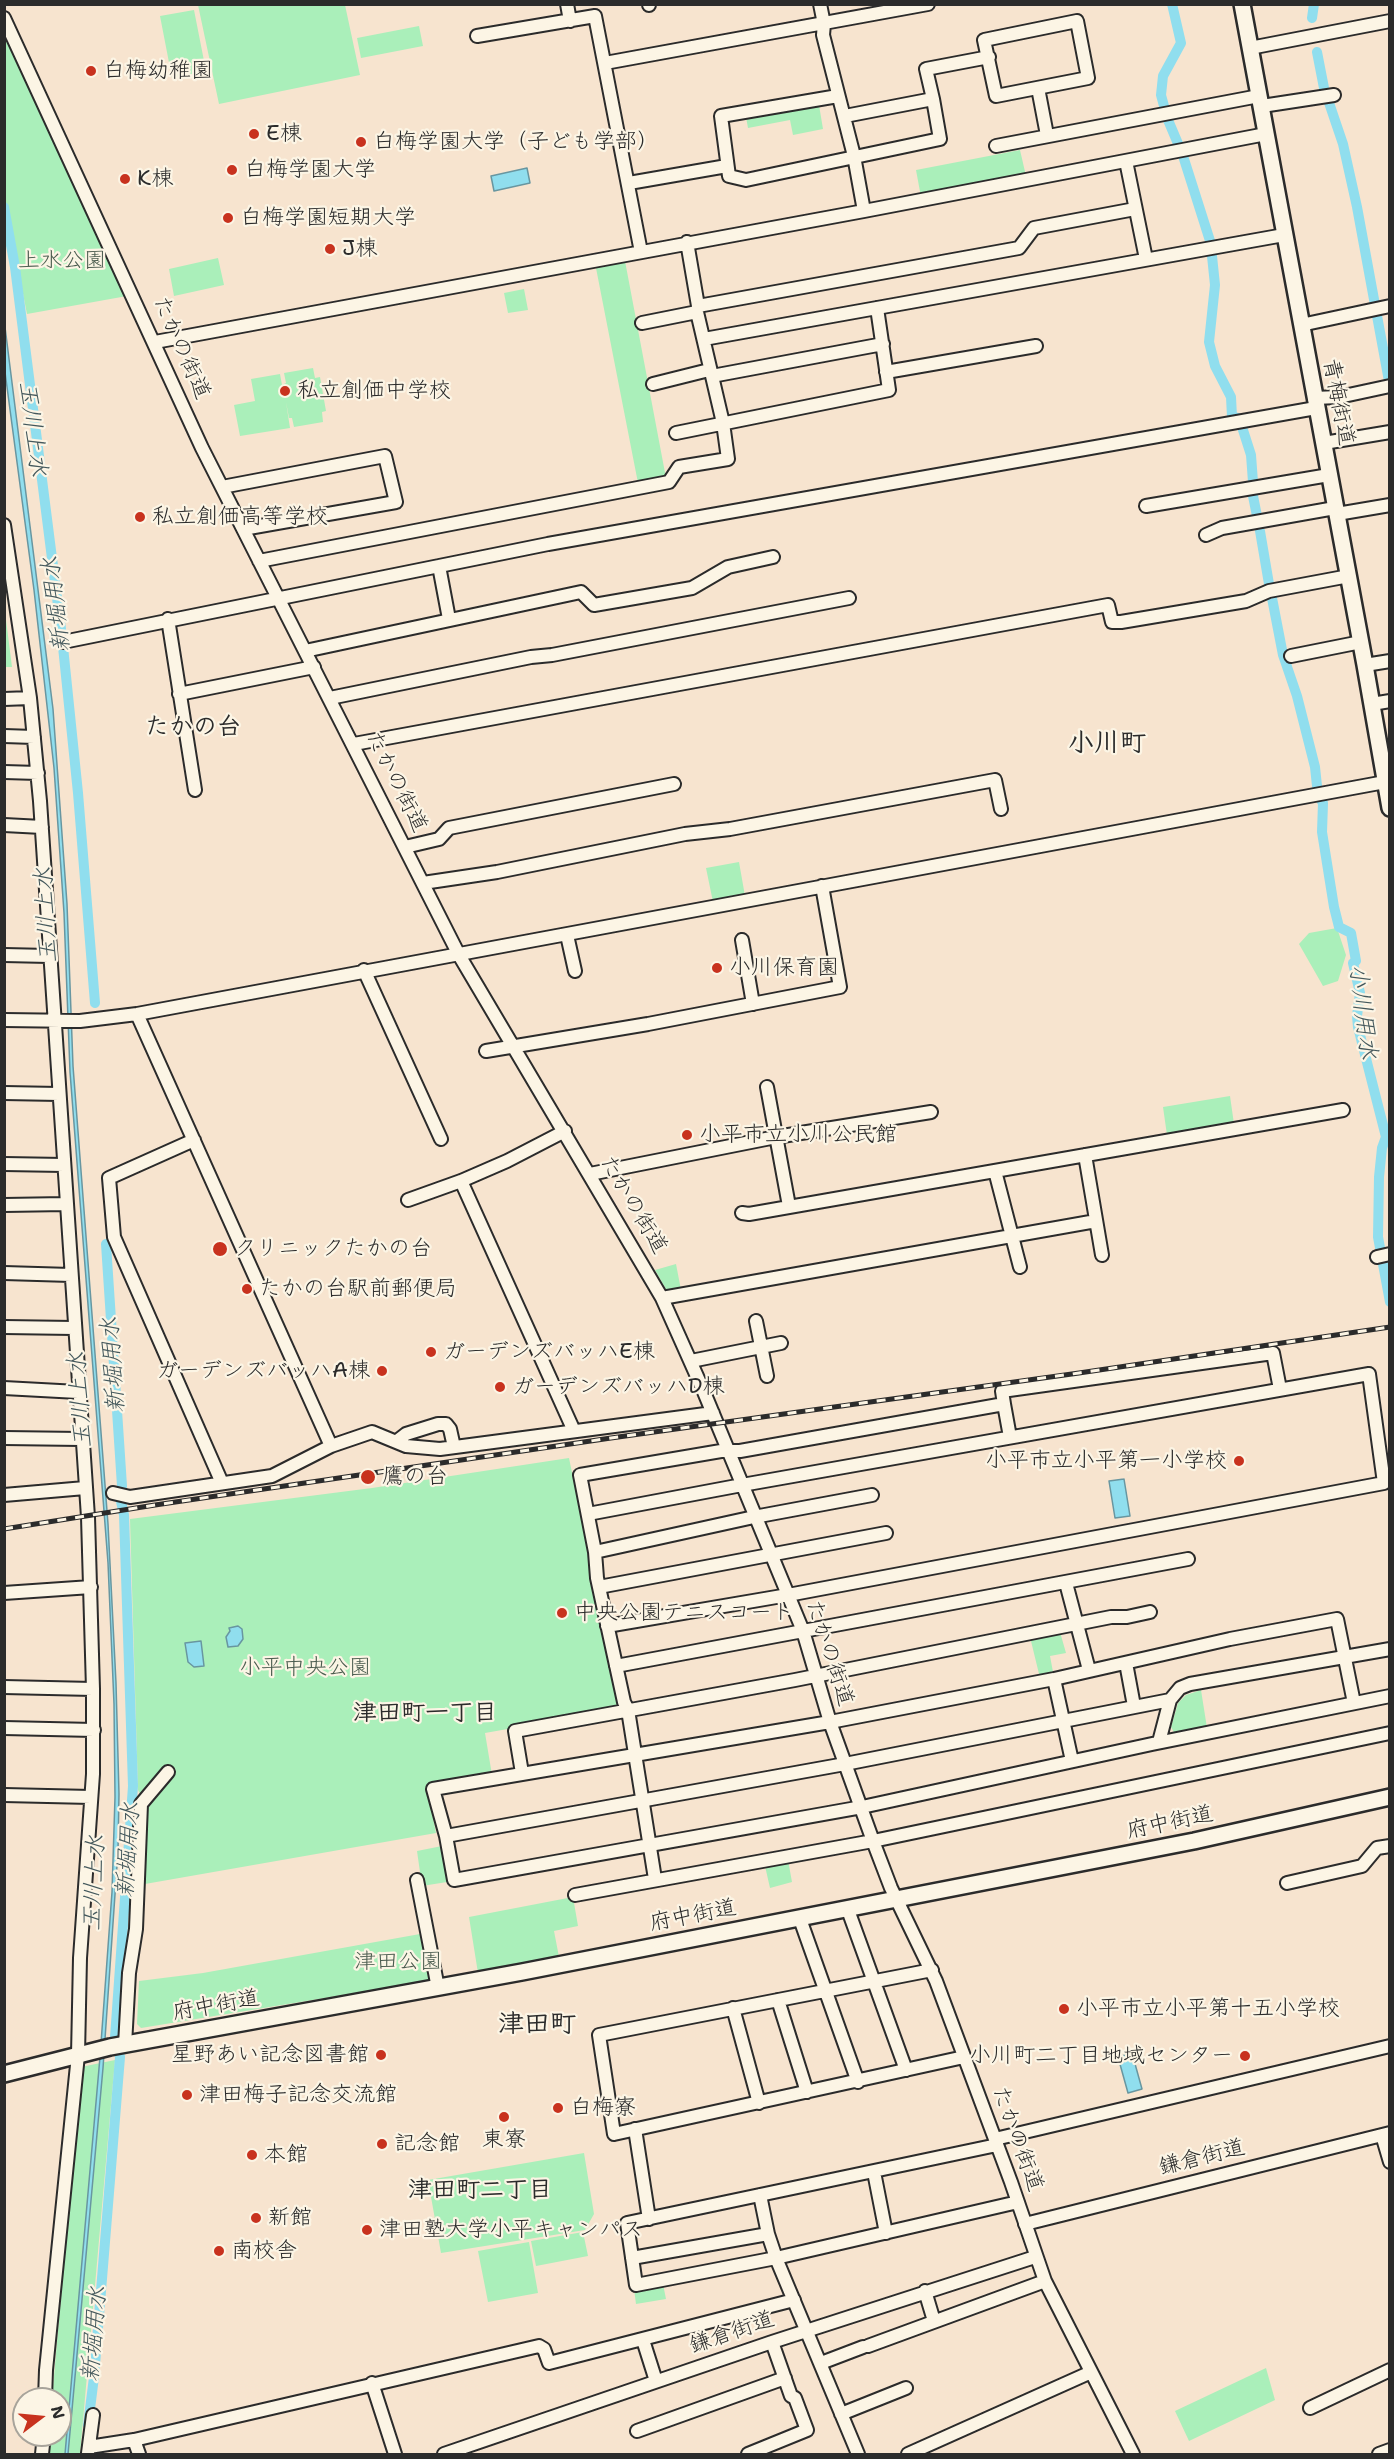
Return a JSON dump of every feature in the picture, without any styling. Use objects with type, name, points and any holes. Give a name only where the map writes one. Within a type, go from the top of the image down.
[{"type":"main road","name":"青梅街道","points":[[1242,4],[1300,325],[1387,780],[1389,808]]},
{"type":"main road","name":"府中街道","points":[[4,2074],[113,2047],[438,1988],[1194,1842],[1389,1797]]},
{"type":"street","points":[[567,4],[570,21]]},
{"type":"street","points":[[820,4],[824,24],[823,35],[845,116],[864,211]]},
{"type":"street","points":[[604,63],[928,4]]},
{"type":"street","points":[[477,36],[595,16],[641,252]]},
{"type":"street","name":"たかの街道","points":[[4,18],[222,487],[459,955],[663,1298],[691,1360],[803,1632],[830,1722],[873,1841],[897,1900],[932,1970],[1018,2202],[1035,2257],[1089,2373],[1133,2454]]},
{"type":"street","points":[[1077,21],[1088,78],[1038,88],[996,96],[984,39],[1077,21]]},
{"type":"street","points":[[1250,48],[1389,21]]},
{"type":"street","points":[[838,96],[721,116],[729,176],[746,180],[940,139],[926,69],[989,57]]},
{"type":"street","points":[[1038,88],[1047,135]]},
{"type":"street","points":[[996,146],[1047,135],[1260,101],[1329,96]]},
{"type":"street","points":[[845,116],[933,99]]},
{"type":"street","points":[[155,342],[1266,134]]},
{"type":"street","points":[[1126,161],[1146,259]]},
{"type":"street","points":[[629,183],[727,166]]},
{"type":"street","points":[[642,323],[698,309],[1019,248],[1034,228],[1135,209]]},
{"type":"street","points":[[704,339],[1284,235]]},
{"type":"street","points":[[259,561],[669,482],[680,467],[728,459],[687,242]]},
{"type":"street","points":[[676,433],[889,390],[877,308]]},
{"type":"street","points":[[1300,325],[1381,308]]},
{"type":"street","points":[[653,384],[883,344]]},
{"type":"street","points":[[886,372],[1036,346]]},
{"type":"street","points":[[63,642],[439,566],[738,510],[855,491],[1315,403],[1389,386]]},
{"type":"street","points":[[1324,443],[1389,432]]},
{"type":"street","points":[[222,487],[386,456],[396,502],[243,529]]},
{"type":"street","points":[[1146,506],[1329,475]]},
{"type":"street","points":[[1206,535],[1222,528],[1389,505]]},
{"type":"street","points":[[4,525],[30,698],[38,773],[81,1439],[88,1493],[91,1587],[94,1730],[80,1958],[78,2055],[46,2387]]},
{"type":"street","points":[[305,651],[581,592],[594,605],[692,588],[728,567],[773,557]]},
{"type":"street","points":[[439,566],[449,619]]},
{"type":"street","points":[[354,744],[1108,605],[1112,622],[1121,622],[1246,601],[1269,591],[1348,576]]},
{"type":"street","points":[[330,698],[531,657],[552,655],[849,598]]},
{"type":"street","points":[[168,619],[195,790]]},
{"type":"street","points":[[1291,656],[1361,642]]},
{"type":"street","points":[[1365,665],[1389,661]]},
{"type":"street","points":[[179,694],[314,668]]},
{"type":"street","points":[[4,699],[30,698]]},
{"type":"street","points":[[1372,704],[1389,701]]},
{"type":"street","points":[[4,736],[34,737]]},
{"type":"street","points":[[4,772],[38,773]]},
{"type":"street","points":[[423,883],[497,872],[685,834],[730,829],[995,780],[1001,809]]},
{"type":"street","points":[[4,1020],[80,1021],[137,1014],[1387,780]]},
{"type":"street","points":[[405,847],[439,839],[449,828],[640,787],[674,784]]},
{"type":"street","points":[[4,825],[42,827]]},
{"type":"street","points":[[486,1051],[840,987],[822,886]]},
{"type":"street","points":[[567,935],[575,971]]},
{"type":"street","points":[[742,940],[753,1004]]},
{"type":"street","points":[[4,955],[49,956]]},
{"type":"street","points":[[364,970],[441,1139]]},
{"type":"street","points":[[137,1014],[331,1446]]},
{"type":"street","points":[[767,1087],[789,1206]]},
{"type":"street","points":[[4,1093],[59,1094]]},
{"type":"street","points":[[742,1213],[1343,1110]]},
{"type":"street","points":[[590,1174],[776,1137],[931,1113]]},
{"type":"street","points":[[408,1200],[461,1181],[565,1131]]},
{"type":"street","points":[[194,1140],[109,1178],[114,1237],[222,1483]]},
{"type":"street","points":[[1085,1155],[1102,1255]]},
{"type":"street","points":[[4,1164],[64,1165]]},
{"type":"street","points":[[995,1171],[1020,1267]]},
{"type":"street","points":[[461,1181],[574,1431]]},
{"type":"street","points":[[4,1205],[66,1204]]},
{"type":"street","points":[[663,1298],[1096,1221]]},
{"type":"street","points":[[4,1274],[71,1275]]},
{"type":"street","points":[[756,1321],[767,1376]]},
{"type":"street","points":[[4,1327],[74,1328]]},
{"type":"street","points":[[691,1360],[781,1344]]},
{"type":"street","points":[[1011,1437],[1002,1391],[1273,1353],[1280,1389]]},
{"type":"street","points":[[588,1514],[1369,1374],[1384,1442],[1384,1483],[788,1595],[607,1626]]},
{"type":"street","points":[[4,1388],[78,1392]]},
{"type":"street","points":[[655,1879],[628,1710],[624,1702],[599,1587],[595,1552],[580,1475],[1004,1404]]},
{"type":"street","points":[[115,1493],[130,1497],[272,1476],[331,1446],[372,1432],[406,1446],[440,1449],[713,1413]]},
{"type":"street","points":[[397,1441],[406,1434],[438,1424],[446,1424],[450,1429],[454,1447]]},
{"type":"street","points":[[4,1438],[81,1439]]},
{"type":"street","points":[[4,1495],[88,1493]]},
{"type":"street","points":[[595,1552],[754,1517],[872,1495]]},
{"type":"street","points":[[599,1587],[886,1533]]},
{"type":"street","points":[[616,1665],[1188,1559]]},
{"type":"street","points":[[1066,1583],[1089,1670]]},
{"type":"street","points":[[4,1593],[91,1587]]},
{"type":"street","points":[[522,1773],[515,1731],[1150,1612]]},
{"type":"street","points":[[1354,1703],[1337,1619],[1230,1639],[1054,1679],[830,1722],[433,1789],[446,1836],[454,1880],[862,1807],[1159,1742],[1354,1703],[1389,1696]]},
{"type":"street","points":[[1159,1742],[1170,1700],[1180,1688],[1191,1684],[1389,1649]]},
{"type":"street","points":[[1126,1663],[1134,1706]]},
{"type":"street","points":[[1054,1679],[1072,1761]]},
{"type":"street","points":[[4,1687],[93,1689]]},
{"type":"street","points":[[446,1836],[846,1764],[1170,1700]]},
{"type":"street","points":[[4,1728],[94,1730]]},
{"type":"street","points":[[575,1895],[873,1841],[1022,1808],[1031,1810],[1389,1732]]},
{"type":"street","points":[[113,2047],[136,1929],[141,1804],[168,1772]]},
{"type":"street","points":[[4,1795],[91,1797]]},
{"type":"street","points":[[1287,1883],[1362,1866],[1377,1848],[1389,1846]]},
{"type":"street","points":[[417,1880],[438,1988]]},
{"type":"street","points":[[848,1910],[906,2070]]},
{"type":"street","points":[[800,1919],[858,2082]]},
{"type":"street","points":[[932,1970],[598,2035],[614,2134],[964,2057]]},
{"type":"street","points":[[778,2000],[807,2092]]},
{"type":"street","points":[[733,2008],[759,2103]]},
{"type":"street","points":[[1018,2202],[776,2258],[636,2285],[627,2223],[874,2172],[1389,2046]]},
{"type":"street","points":[[635,2129],[649,2218]]},
{"type":"street","points":[[1386,2134],[1389,2162]]},
{"type":"street","name":"鎌倉街道","points":[[1025,2224],[1386,2134]]},
{"type":"street","points":[[874,2172],[886,2234]]},
{"type":"street","points":[[760,2195],[768,2234],[776,2258],[858,2454]]},
{"type":"street","points":[[632,2258],[768,2234]]},
{"type":"street","name":"鎌倉街道","points":[[444,2454],[807,2330],[1035,2257]]},
{"type":"street","points":[[821,2363],[1045,2281]]},
{"type":"street","points":[[925,2291],[934,2321]]},
{"type":"street","points":[[93,2415],[88,2451],[539,2346],[544,2349],[549,2363],[794,2300]]},
{"type":"street","points":[[643,2340],[656,2381]]},
{"type":"street","points":[[748,2454],[807,2430],[772,2342]]},
{"type":"street","points":[[1310,2408],[1389,2370]]},
{"type":"street","points":[[908,2454],[1089,2373]]},
{"type":"street","points":[[637,2432],[785,2378]]},
{"type":"street","points":[[372,2384],[395,2454]]},
{"type":"street","points":[[841,2414],[906,2388]]},
{"type":"street","points":[[134,2440],[139,2454]]},
{"type":"street","points":[[1379,2454],[1389,2450]]},
{"type":"green space","points":[[198,5],[345,5],[360,75],[219,104]]},
{"type":"green space","points":[[194,10],[206,71],[172,78],[160,16]]},
{"type":"green space","points":[[419,26],[423,46],[361,58],[357,38]]},
{"type":"green space","name":"上水公園","points":[[4,29],[127,296],[27,314],[5,202]]},
{"type":"green space","points":[[819,105],[823,129],[793,135],[790,120],[748,128],[746,117]]},
{"type":"green space","points":[[1020,150],[1026,176],[921,197],[916,170]]},
{"type":"green space","points":[[218,258],[224,285],[174,296],[169,269]]},
{"type":"green space","points":[[625,261],[666,478],[638,483],[596,268]]},
{"type":"green space","points":[[524,289],[528,310],[508,313],[504,293]]},
{"type":"green space","points":[[313,368],[315,378],[320,377],[326,411],[322,412],[323,422],[294,427],[292,418],[289,418],[286,402],[290,428],[240,436],[234,405],[255,401],[251,379],[280,374],[282,385],[286,383],[284,373]]},
{"type":"green space","points":[[5,612],[12,667],[5,667]]},
{"type":"green space","points":[[739,862],[745,896],[713,902],[706,868]]},
{"type":"green space","points":[[1337,928],[1346,955],[1338,981],[1323,986],[1299,944],[1309,933]]},
{"type":"green space","points":[[1230,1096],[1234,1124],[1167,1135],[1163,1107]]},
{"type":"green space","points":[[676,1264],[681,1290],[668,1293],[655,1270]]},
{"type":"green space","name":"小平中央公園","points":[[569,1458],[621,1709],[485,1733],[492,1775],[427,1788],[436,1833],[145,1884],[147,1808],[138,1790],[130,1519],[372,1488]]},
{"type":"green space","points":[[1060,1632],[1066,1653],[1050,1656],[1053,1672],[1040,1678],[1030,1637]]},
{"type":"green space","points":[[1201,1690],[1207,1728],[1175,1734],[1171,1727],[1178,1703],[1186,1695]]},
{"type":"green space","points":[[442,1846],[447,1882],[422,1886],[417,1851]]},
{"type":"green space","points":[[788,1860],[792,1882],[770,1888],[765,1866]]},
{"type":"green space","points":[[573,1897],[578,1926],[554,1931],[559,1957],[478,1973],[469,1917]]},
{"type":"green space","name":"津田公園","points":[[420,1934],[429,1981],[141,2028],[137,2024],[139,1981],[203,1973]]},
{"type":"green space","points":[[115,2060],[80,2454],[47,2454],[48,2447],[72,2447],[72,2387],[53,2387],[81,2067]]},
{"type":"green space","points":[[584,2153],[594,2214],[585,2230],[441,2253],[428,2180]]},
{"type":"green space","points":[[583,2232],[588,2256],[536,2266],[531,2241]]},
{"type":"green space","points":[[529,2242],[538,2293],[488,2302],[478,2251]]},
{"type":"green space","points":[[663,2284],[666,2299],[636,2304],[634,2289]]},
{"type":"green space","points":[[1266,2368],[1275,2400],[1189,2441],[1175,2411]]},
{"type":"water","points":[[527,168],[530,183],[494,191],[491,176]]},
{"type":"water","points":[[4,319],[53,709],[67,904],[73,1066],[108,1524],[116,1683],[118,1851],[103,2068],[72,2410],[71,2387],[112,1892],[115,1797],[114,1704],[108,1563],[70,1072],[64,913],[54,768],[34,590],[5,372]]},
{"type":"water","points":[[1124,1479],[1130,1516],[1115,1518],[1109,1481]]},
{"type":"water","points":[[238,1626],[242,1629],[243,1639],[238,1646],[228,1647],[226,1637],[230,1631],[229,1628]]},
{"type":"water","points":[[201,1641],[204,1666],[194,1667],[188,1662],[185,1643]]},
{"type":"water","points":[[1132,2053],[1142,2089],[1128,2093],[1118,2057]]},
{"type":"waterway","name":"小川用水","points":[[1164,106],[1161,95],[1163,76],[1181,43],[1172,4]]},
{"type":"waterway","points":[[1312,18],[1314,4]]},
{"type":"waterway","points":[[1317,52],[1324,88],[1343,144],[1357,207],[1389,381]]},
{"type":"waterway","name":"小川用水","points":[[1168,120],[1179,146]]},
{"type":"waterway","name":"小川用水","points":[[1184,159],[1211,244]]},
{"type":"waterway","name":"新堀用水","points":[[4,207],[15,267],[62,637],[78,793],[95,1003]]},
{"type":"waterway","name":"小川用水","points":[[1212,256],[1215,285],[1209,342],[1215,366],[1231,397],[1232,417],[1238,418]]},
{"type":"waterway","name":"小川用水","points":[[1243,430],[1251,455],[1253,482]]},
{"type":"waterway","name":"小川用水","points":[[1253,496],[1257,516]]},
{"type":"waterway","name":"小川用水","points":[[1260,531],[1269,584]]},
{"type":"waterway","name":"小川用水","points":[[1272,598],[1283,655],[1297,696],[1315,767],[1317,786]]},
{"type":"waterway","name":"小川用水","points":[[1321,800],[1323,803],[1322,832],[1334,907],[1339,927],[1351,933],[1356,961],[1353,963],[1360,993],[1358,1027],[1386,1137],[1382,1148],[1379,1177],[1378,1237],[1390,1302]]},
{"type":"waterway","name":"新堀用水","points":[[88,2425],[94,2377],[120,2057],[115,2037],[133,1786],[124,1515],[120,1497],[122,1486],[106,1244]]},
{"type":"railway","points":[[4,1529],[611,1438],[1390,1327]]},
{"type":"place","name":"白梅幼稚園","points":[[91,71]]},
{"type":"place","name":"E棟","points":[[254,134]]},
{"type":"place","name":"白梅学園大学（子ども学部）","points":[[361,142]]},
{"type":"place","name":"白梅学園大学","points":[[232,170]]},
{"type":"place","name":"K棟","points":[[125,179]]},
{"type":"place","name":"白梅学園短期大学","points":[[228,218]]},
{"type":"place","name":"J棟","points":[[330,249]]},
{"type":"place","name":"私立創価中学校","points":[[285,391]]},
{"type":"place","name":"私立創価高等学校","points":[[140,517]]},
{"type":"place","name":"小川保育園","points":[[717,968]]},
{"type":"place","name":"小平市立小川公民館","points":[[687,1135]]},
{"type":"place","name":"クリニックたかの台","points":[[220,1249]]},
{"type":"place","name":"たかの台駅前郵便局","points":[[247,1289]]},
{"type":"place","name":"ガーデンズバッハE棟","points":[[431,1352]]},
{"type":"place","name":"ガーデンズバッハA棟","points":[[382,1371]]},
{"type":"place","name":"ガーデンズバッハD棟","points":[[500,1387]]},
{"type":"place","name":"小平市立小平第一小学校","points":[[1239,1461]]},
{"type":"place","name":"鷹の台","points":[[368,1477]]},
{"type":"place","name":"中央公園テニスコート","points":[[562,1613]]},
{"type":"place","name":"小平市立小平第十五小学校","points":[[1064,2009]]},
{"type":"place","name":"星野あい記念図書館","points":[[381,2055]]},
{"type":"place","name":"小川町二丁目地域センター","points":[[1245,2056]]},
{"type":"place","name":"津田梅子記念交流館","points":[[187,2095]]},
{"type":"place","name":"白梅寮","points":[[558,2108]]},
{"type":"place","name":"東寮","points":[[504,2117]]},
{"type":"place","name":"記念館","points":[[382,2144]]},
{"type":"place","name":"本館","points":[[252,2155]]},
{"type":"place","name":"新館","points":[[256,2218]]},
{"type":"place","name":"津田塾大学小平キャンパス","points":[[367,2230]]},
{"type":"place","name":"南校舎","points":[[219,2251]]},
{"type":"district","name":"たかの台","points":[[193,728]]},
{"type":"district","name":"小川町","points":[[1107,744]]},
{"type":"district","name":"津田町一丁目","points":[[425,1714]]},
{"type":"district","name":"津田町","points":[[537,2025]]},
{"type":"district","name":"津田町二丁目","points":[[480,2191]]},
{"type":"water label","name":"玉川上水","points":[[32,429]]},
{"type":"water label","name":"玉川上水","points":[[47,915]]},
{"type":"water label","name":"玉川上水","points":[[81,1400]]},
{"type":"water label","name":"玉川上水","points":[[95,1883]]}]
